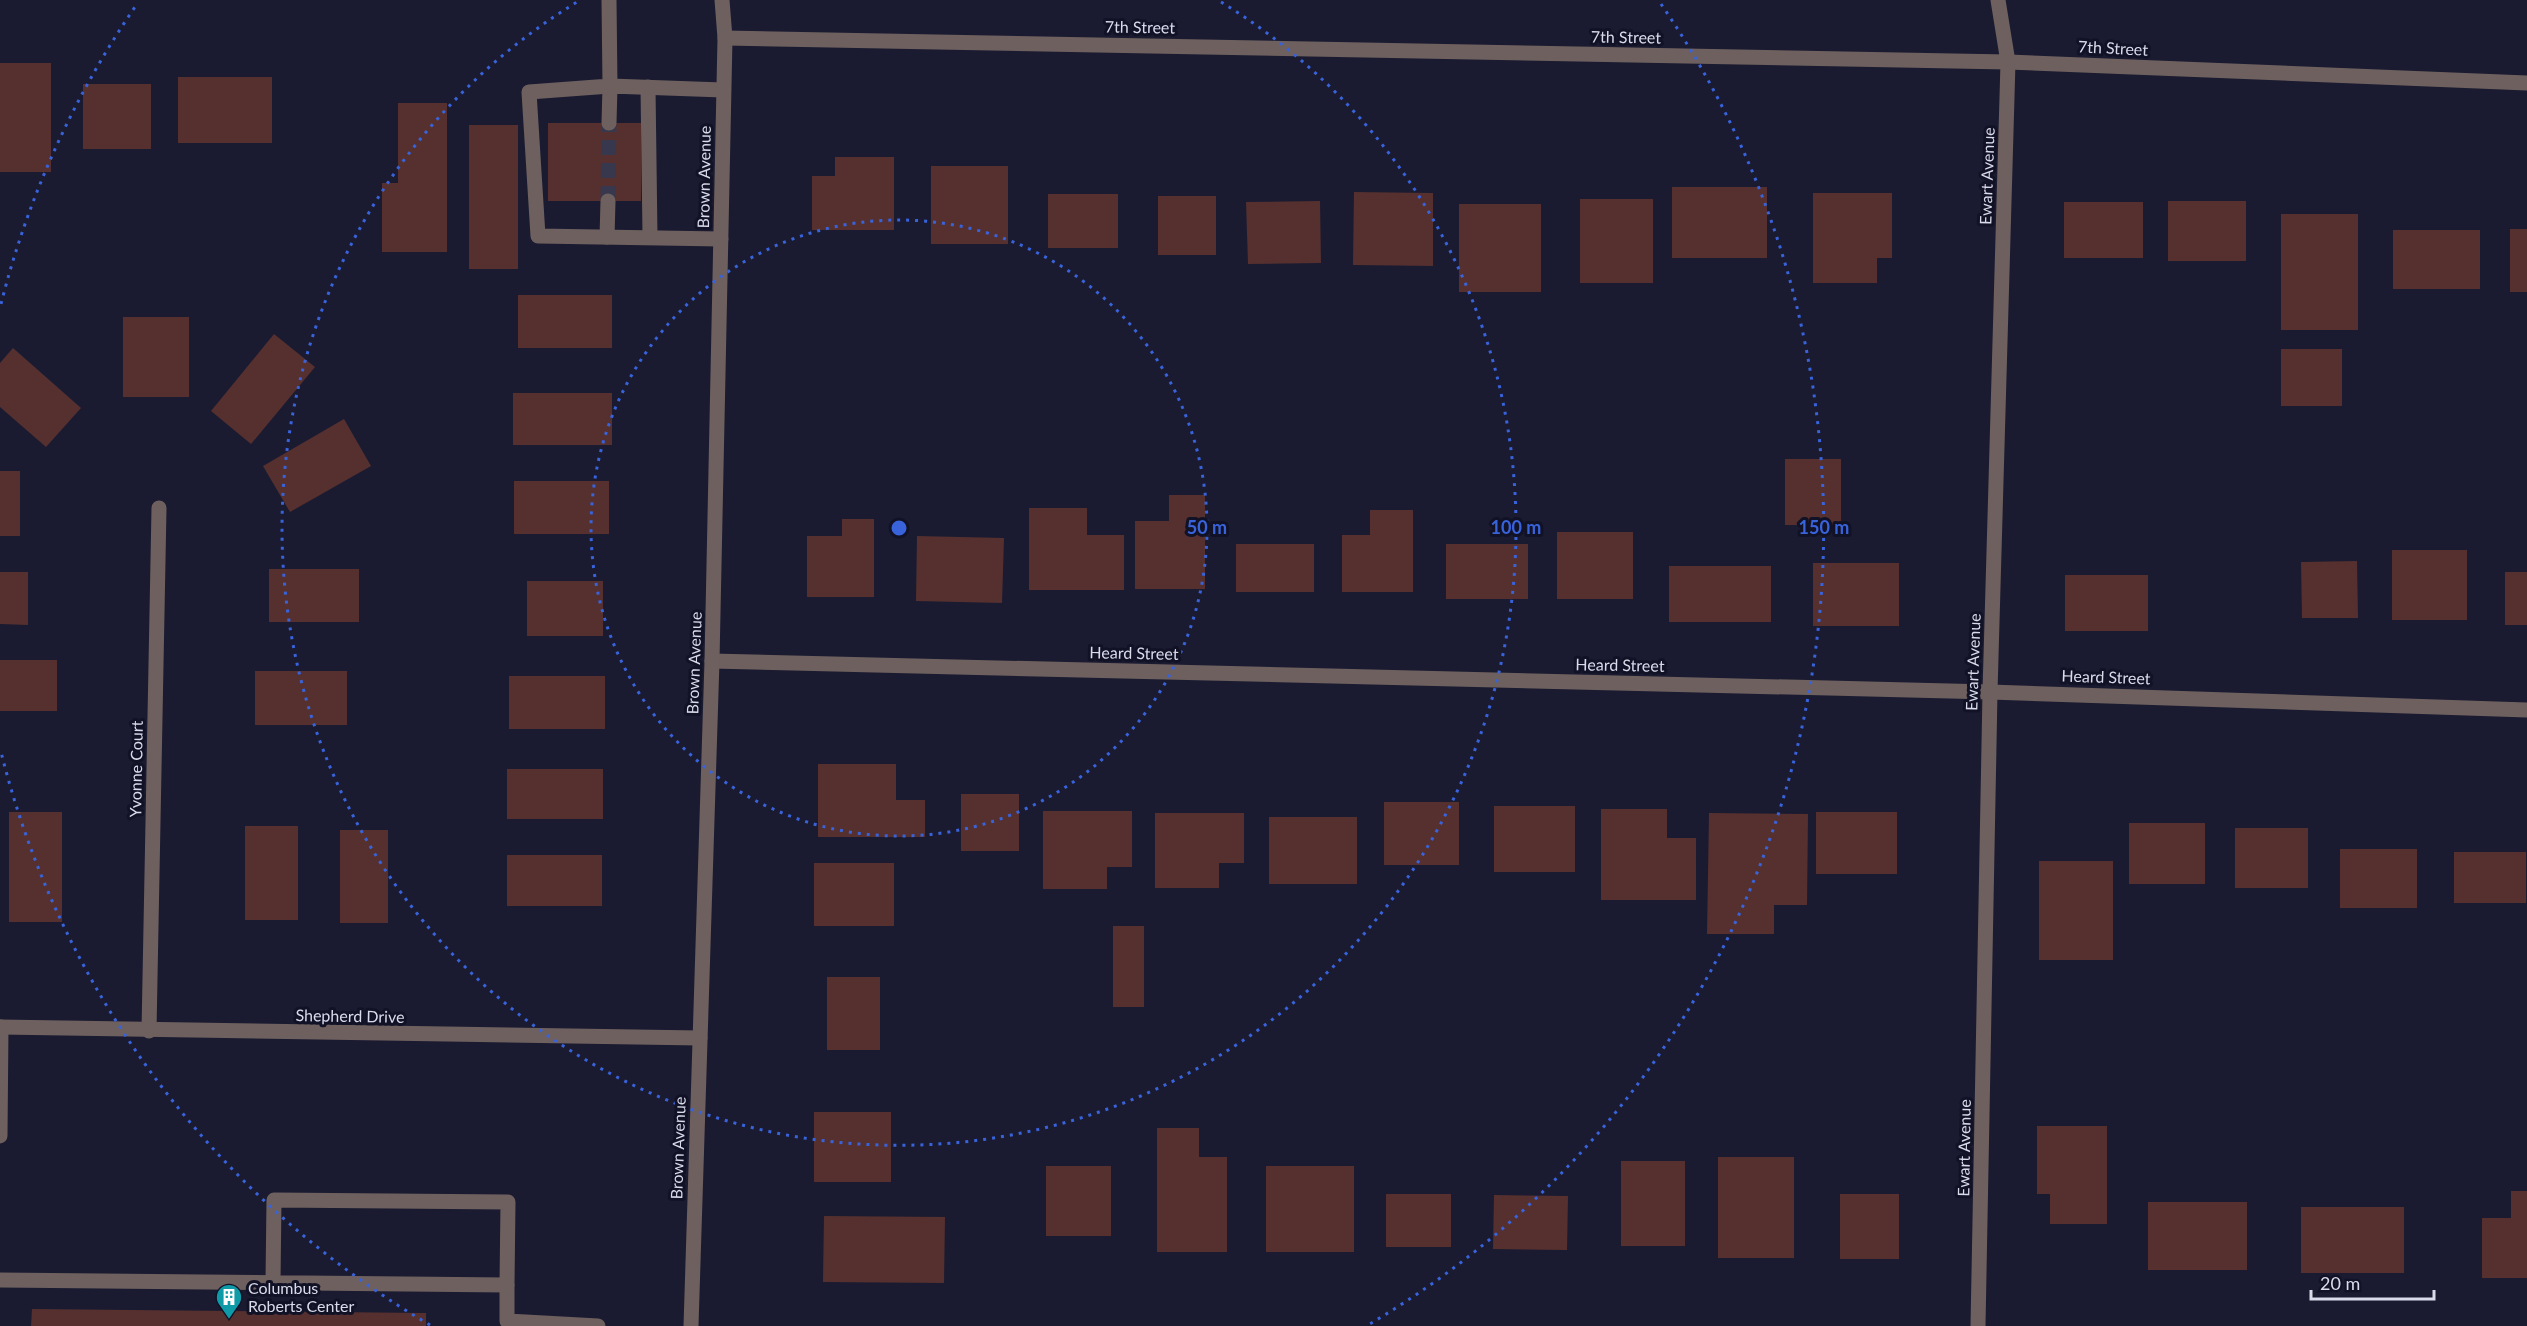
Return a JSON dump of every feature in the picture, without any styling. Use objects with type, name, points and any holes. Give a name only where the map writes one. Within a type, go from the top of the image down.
[{"type":"street","points":[[609,0],[609,123]]},
{"type":"street","name":"Brown Avenue","points":[[691,1326],[712,662],[725,38],[722,0]]},
{"type":"street","name":"Ewart Avenue","points":[[1978,1326],[1990,692],[2008,62],[1998,0]]},
{"type":"street","name":"7th Street","points":[[725,38],[2008,62],[2527,83]]},
{"type":"street","points":[[721,239],[538,236],[529,92],[610,86],[723,90]]},
{"type":"street","points":[[648,87],[650,237]]},
{"type":"street","points":[[608,201],[608,237]]},
{"type":"street","name":"Yvonne Court","points":[[149,1031],[159,508]]},
{"type":"street","name":"Heard Street","points":[[712,662],[1990,692],[2527,710]]},
{"type":"street","points":[[0,1027],[0,1136]]},
{"type":"street","name":"Shepherd Drive","points":[[0,1027],[700,1038]]},
{"type":"street","points":[[273,1282],[274,1200],[508,1202],[507,1321],[598,1326]]},
{"type":"street","points":[[0,1281],[507,1285]]},
{"type":"building","points":[[0,63],[51,63],[51,172],[0,172]]},
{"type":"building","points":[[178,77],[272,77],[272,143],[178,143]]},
{"type":"building","points":[[83,84],[151,84],[151,149],[83,149]]},
{"type":"building","points":[[398,103],[447,103],[447,252],[382,252],[382,183],[398,183]]},
{"type":"building","points":[[548,123],[641,123],[641,201],[548,201]]},
{"type":"building","points":[[469,125],[518,125],[518,269],[469,269]]},
{"type":"building","points":[[835,157],[894,157],[894,230],[812,230],[812,176],[835,176]]},
{"type":"building","points":[[931,166],[1008,166],[1008,244],[931,244]]},
{"type":"building","points":[[1672,187],[1767,187],[1767,258],[1672,258]]},
{"type":"building","points":[[1354,192],[1433,193],[1433,266],[1353,265]]},
{"type":"building","points":[[1813,193],[1892,193],[1892,258],[1877,258],[1877,283],[1813,283]]},
{"type":"building","points":[[1048,194],[1118,194],[1118,248],[1048,248]]},
{"type":"building","points":[[1158,196],[1216,196],[1216,255],[1158,255]]},
{"type":"building","points":[[1580,199],[1653,199],[1653,283],[1580,283]]},
{"type":"building","points":[[1320,201],[1321,263],[1248,264],[1246,202]]},
{"type":"building","points":[[2168,201],[2246,201],[2246,261],[2168,261]]},
{"type":"building","points":[[2064,202],[2143,202],[2143,258],[2064,258]]},
{"type":"building","points":[[1459,204],[1541,204],[1541,292],[1459,292]]},
{"type":"building","points":[[2281,214],[2358,214],[2358,330],[2281,330]]},
{"type":"building","points":[[2510,229],[2527,229],[2527,292],[2510,292]]},
{"type":"building","points":[[2393,230],[2480,230],[2480,289],[2393,289]]},
{"type":"building","points":[[518,295],[612,295],[612,348],[518,348]]},
{"type":"building","points":[[123,317],[189,317],[189,397],[123,397]]},
{"type":"building","points":[[274,334],[315,367],[251,444],[211,411]]},
{"type":"building","points":[[13,348],[81,408],[46,447],[0,407],[0,363]]},
{"type":"building","points":[[2281,349],[2342,349],[2342,406],[2281,406]]},
{"type":"building","points":[[513,393],[612,393],[612,445],[513,445]]},
{"type":"building","points":[[344,419],[371,466],[290,512],[263,466]]},
{"type":"building","points":[[1785,459],[1841,459],[1841,525],[1785,525]]},
{"type":"building","points":[[0,471],[20,471],[20,536],[0,536]]},
{"type":"building","points":[[514,481],[609,481],[609,534],[514,534]]},
{"type":"building","points":[[1169,495],[1205,495],[1205,589],[1135,589],[1135,521],[1169,521]]},
{"type":"building","points":[[1029,508],[1087,508],[1087,535],[1124,535],[1124,590],[1029,590]]},
{"type":"building","points":[[1370,510],[1413,510],[1413,592],[1342,592],[1342,535],[1370,535]]},
{"type":"building","points":[[842,519],[874,519],[874,597],[807,597],[807,536],[842,536]]},
{"type":"building","points":[[1557,532],[1633,532],[1633,599],[1557,599]]},
{"type":"building","points":[[917,536],[1004,538],[1002,603],[916,601]]},
{"type":"building","points":[[1236,544],[1314,544],[1314,592],[1236,592]]},
{"type":"building","points":[[1446,544],[1528,544],[1528,599],[1446,599]]},
{"type":"building","points":[[2392,550],[2467,550],[2467,620],[2392,620]]},
{"type":"building","points":[[2357,561],[2358,618],[2302,618],[2301,562]]},
{"type":"building","points":[[1813,563],[1899,563],[1899,626],[1813,626]]},
{"type":"building","points":[[1669,566],[1771,566],[1771,622],[1669,622]]},
{"type":"building","points":[[269,569],[359,569],[359,622],[269,622]]},
{"type":"building","points":[[0,572],[28,572],[28,625],[0,624]]},
{"type":"building","points":[[2505,572],[2527,572],[2527,625],[2505,625]]},
{"type":"building","points":[[2065,575],[2148,575],[2148,631],[2065,631]]},
{"type":"building","points":[[527,581],[603,581],[603,636],[527,636]]},
{"type":"building","points":[[0,660],[57,660],[57,711],[0,711]]},
{"type":"building","points":[[255,671],[347,671],[347,725],[255,725]]},
{"type":"building","points":[[509,676],[605,676],[605,729],[509,729]]},
{"type":"building","points":[[818,764],[896,764],[896,800],[925,800],[925,837],[818,837]]},
{"type":"building","points":[[507,769],[603,769],[603,819],[507,819]]},
{"type":"building","points":[[961,794],[1019,794],[1019,851],[961,851]]},
{"type":"building","points":[[1384,802],[1459,802],[1459,865],[1384,865]]},
{"type":"building","points":[[1494,806],[1575,806],[1575,872],[1494,872]]},
{"type":"building","points":[[1601,809],[1667,809],[1667,838],[1696,838],[1696,900],[1601,900]]},
{"type":"building","points":[[1043,811],[1132,811],[1132,867],[1107,867],[1107,889],[1043,889]]},
{"type":"building","points":[[9,812],[62,812],[62,922],[9,922]]},
{"type":"building","points":[[1816,812],[1897,812],[1897,874],[1816,874]]},
{"type":"building","points":[[1155,813],[1244,813],[1244,863],[1219,863],[1219,888],[1155,888]]},
{"type":"building","points":[[1709,813],[1808,814],[1807,905],[1774,905],[1774,934],[1707,934]]},
{"type":"building","points":[[1269,817],[1357,817],[1357,884],[1269,884]]},
{"type":"building","points":[[2129,823],[2205,823],[2205,884],[2129,884]]},
{"type":"building","points":[[245,826],[298,826],[298,920],[245,920]]},
{"type":"building","points":[[2235,828],[2308,828],[2308,888],[2235,888]]},
{"type":"building","points":[[340,830],[388,830],[388,923],[340,923]]},
{"type":"building","points":[[2340,849],[2417,849],[2417,908],[2340,908]]},
{"type":"building","points":[[2454,852],[2526,852],[2526,903],[2454,903]]},
{"type":"building","points":[[507,855],[602,855],[602,906],[507,906]]},
{"type":"building","points":[[2039,861],[2113,861],[2113,960],[2039,960]]},
{"type":"building","points":[[814,863],[894,863],[894,926],[814,926]]},
{"type":"building","points":[[1113,926],[1144,926],[1144,1007],[1113,1007]]},
{"type":"building","points":[[827,977],[880,977],[880,1050],[827,1050]]},
{"type":"building","points":[[814,1112],[891,1112],[891,1182],[814,1182]]},
{"type":"building","points":[[2037,1126],[2107,1126],[2107,1224],[2050,1224],[2050,1194],[2037,1194]]},
{"type":"building","points":[[1157,1128],[1199,1128],[1199,1157],[1227,1157],[1227,1252],[1157,1252]]},
{"type":"building","points":[[1718,1157],[1794,1157],[1794,1258],[1718,1258]]},
{"type":"building","points":[[1621,1161],[1685,1161],[1685,1246],[1621,1246]]},
{"type":"building","points":[[1046,1166],[1111,1166],[1111,1236],[1046,1236]]},
{"type":"building","points":[[1266,1166],[1354,1166],[1354,1252],[1266,1252]]},
{"type":"building","points":[[2511,1191],[2527,1191],[2527,1278],[2482,1278],[2482,1218],[2511,1218]]},
{"type":"building","points":[[1386,1194],[1451,1194],[1451,1247],[1386,1247]]},
{"type":"building","points":[[1840,1194],[1899,1194],[1899,1259],[1840,1259]]},
{"type":"building","points":[[1494,1195],[1568,1196],[1567,1250],[1493,1249]]},
{"type":"building","points":[[2148,1202],[2247,1202],[2247,1270],[2148,1270]]},
{"type":"building","points":[[2301,1207],[2404,1207],[2404,1273],[2301,1273]]},
{"type":"building","points":[[824,1216],[945,1217],[944,1283],[823,1282]]},
{"type":"building","name":"Columbus Roberts Center","points":[[32,1309],[426,1313],[426,1326],[31,1326]]},
{"type":"tunnel","points":[[608,201],[609,123]]},
{"type":"place","name":"Columbus Roberts Center","points":[[229,1320]]}]
